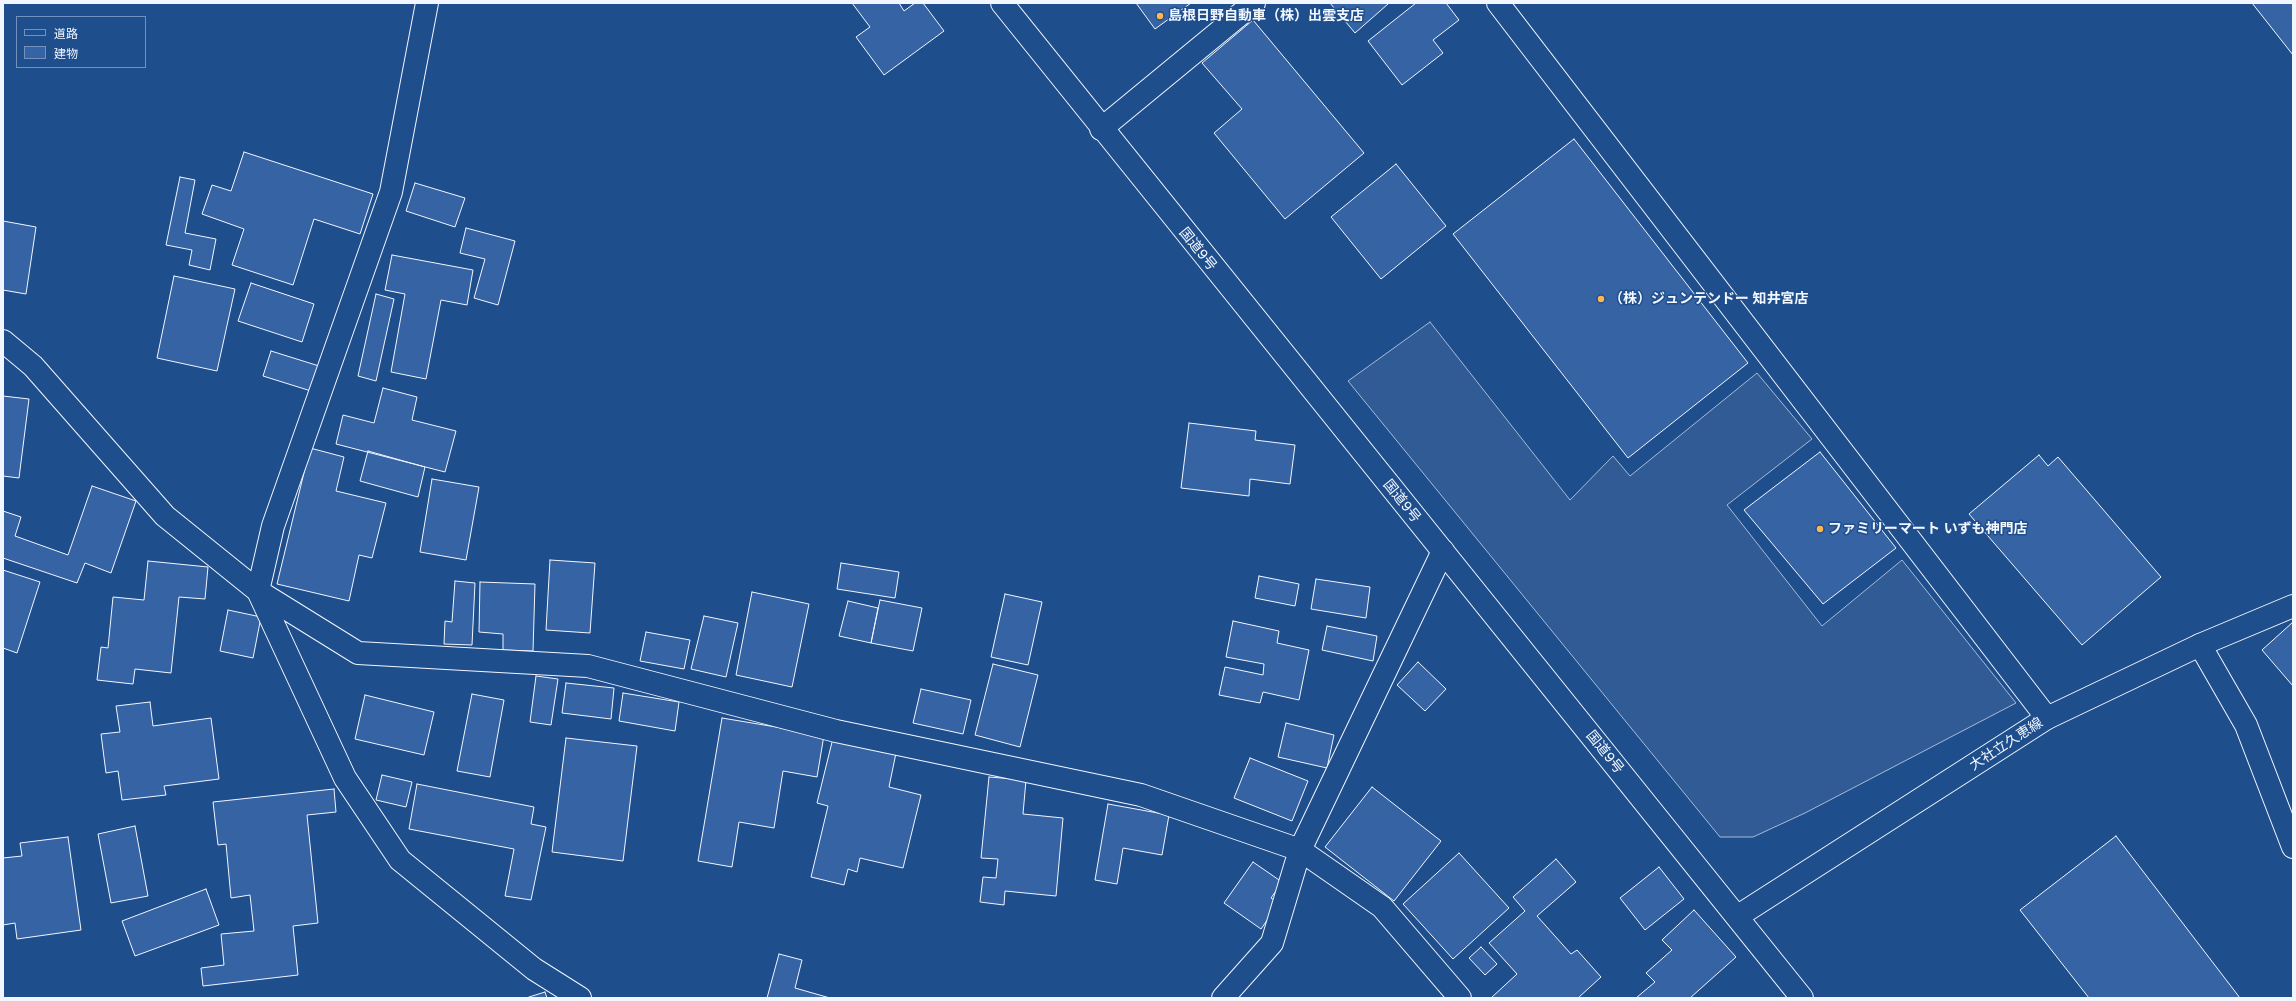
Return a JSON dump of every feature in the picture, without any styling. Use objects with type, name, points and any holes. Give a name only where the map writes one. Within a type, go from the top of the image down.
[{"type":"main road","points":[[426,3],[391,192],[273,526],[258,591],[345,778],[400,860],[534,969],[580,998]]},
{"type":"main road","name":"国道9号","points":[[1002,3],[1101,129],[1738,916],[1802,998]]},
{"type":"main road","points":[[1101,129],[1254,3]]},
{"type":"main road","points":[[1498,3],[2047,718]]},
{"type":"main road","points":[[3,341],[33,366],[165,516],[258,591],[358,653],[588,666],[836,731],[1141,795],[1300,850],[1382,907],[1460,998]]},
{"type":"main road","points":[[1223,998],[1272,943],[1300,850],[1443,551]]},
{"type":"main road","name":"大社立久恵線","points":[[1738,916],[2047,718],[2200,645],[2293,606]]},
{"type":"main road","points":[[2200,645],[2246,725],[2293,847]]},
{"type":"shaded area","points":[[1430,322],[1570,500],[1613,456],[1630,476],[1757,373],[1812,439],[1727,505],[1822,626],[1902,560],[2016,703],[1805,813],[1753,837],[1720,837],[1348,381]]},
{"type":"building","points":[[852,3],[899,3],[904,11],[915,3],[923,3],[944,31],[884,75],[856,37],[870,27]]},
{"type":"building","name":"島根日野自動車（株）出雲支店","points":[[1136,3],[1191,3],[1155,29]]},
{"type":"building","points":[[1330,3],[1387,3],[1388,4],[1355,33]]},
{"type":"building","points":[[1416,3],[1446,3],[1459,20],[1433,40],[1443,53],[1402,85],[1368,41]]},
{"type":"building","points":[[2252,3],[2293,3],[2293,55]]},
{"type":"building","points":[[1253,20],[1364,153],[1285,219],[1214,133],[1242,109],[1202,63]]},
{"type":"building","name":"（株）ジュンテンドー 知井宮店","points":[[1574,139],[1748,363],[1628,458],[1453,234]]},
{"type":"building","points":[[244,152],[373,194],[360,234],[314,219],[293,285],[232,265],[244,229],[202,214],[212,185],[231,191]]},
{"type":"building","points":[[1396,164],[1446,226],[1381,279],[1331,217]]},
{"type":"building","points":[[180,177],[195,180],[185,233],[216,239],[210,270],[189,265],[192,250],[166,245]]},
{"type":"building","points":[[415,183],[465,198],[455,227],[406,211]]},
{"type":"building","points":[[3,221],[36,227],[26,294],[3,290]]},
{"type":"building","points":[[466,228],[515,241],[498,305],[474,298],[485,259],[460,253]]},
{"type":"building","points":[[392,255],[473,270],[467,305],[441,300],[426,379],[391,372],[405,294],[385,290]]},
{"type":"building","points":[[174,276],[235,289],[217,371],[157,358]]},
{"type":"building","points":[[251,283],[314,304],[302,342],[238,321]]},
{"type":"building","points":[[376,294],[394,299],[376,381],[358,376]]},
{"type":"building","points":[[271,351],[319,366],[311,391],[263,376]]},
{"type":"building","points":[[383,388],[417,397],[412,420],[456,431],[445,472],[336,444],[343,415],[374,423]]},
{"type":"building","points":[[3,396],[29,399],[19,478],[3,476]]},
{"type":"building","points":[[1189,423],[1256,431],[1255,440],[1295,445],[1290,484],[1250,479],[1249,496],[1181,488]]},
{"type":"building","points":[[310,448],[344,457],[336,491],[386,503],[372,558],[359,555],[349,601],[277,584]]},
{"type":"building","points":[[368,451],[425,467],[418,497],[360,481]]},
{"type":"building","name":"ファミリーマート いずも神門店","points":[[1820,452],[1896,548],[1823,604],[1744,510]]},
{"type":"building","points":[[2039,455],[2048,466],[2058,457],[2161,577],[2082,645],[1969,514]]},
{"type":"building","points":[[432,479],[479,487],[466,560],[420,552]]},
{"type":"building","points":[[92,486],[136,501],[111,573],[85,563],[77,583],[3,558],[3,511],[21,517],[15,536],[68,555]]},
{"type":"building","points":[[550,560],[595,563],[590,633],[546,630]]},
{"type":"building","points":[[148,561],[208,567],[205,599],[179,597],[171,673],[135,669],[133,684],[97,680],[101,647],[108,648],[113,597],[144,600]]},
{"type":"building","points":[[841,563],[899,572],[895,598],[837,589]]},
{"type":"building","points":[[3,570],[40,582],[17,653],[3,648]]},
{"type":"building","points":[[1259,576],[1299,584],[1295,606],[1255,598]]},
{"type":"building","points":[[1316,579],[1370,587],[1366,618],[1311,609]]},
{"type":"building","points":[[455,581],[475,583],[472,645],[444,644],[445,621],[452,622]]},
{"type":"building","points":[[480,582],[535,584],[533,651],[503,650],[503,634],[479,632]]},
{"type":"building","points":[[752,592],[809,604],[792,687],[736,675]]},
{"type":"building","points":[[1005,594],[1042,602],[1028,665],[991,657]]},
{"type":"building","points":[[880,600],[922,608],[913,651],[871,643]]},
{"type":"building","points":[[848,601],[878,608],[871,643],[839,636]]},
{"type":"building","points":[[228,610],[261,617],[253,658],[220,651]]},
{"type":"building","points":[[704,616],[738,623],[726,677],[691,669]]},
{"type":"building","points":[[1233,621],[1279,631],[1277,643],[1309,650],[1299,700],[1263,692],[1260,703],[1219,695],[1225,667],[1263,675],[1264,664],[1226,657]]},
{"type":"building","points":[[2293,622],[2293,686],[2262,650]]},
{"type":"building","points":[[1327,626],[1377,636],[1373,661],[1322,650]]},
{"type":"building","points":[[646,632],[690,640],[684,669],[640,661]]},
{"type":"building","points":[[1418,662],[1446,689],[1425,711],[1397,685]]},
{"type":"building","points":[[993,664],[1038,675],[1020,747],[975,735]]},
{"type":"building","points":[[536,676],[558,679],[551,725],[530,722]]},
{"type":"building","points":[[566,683],[614,688],[611,719],[562,713]]},
{"type":"building","points":[[921,689],[971,700],[963,734],[913,723]]},
{"type":"building","points":[[623,693],[679,702],[675,731],[619,721]]},
{"type":"building","points":[[472,694],[504,700],[490,777],[457,771]]},
{"type":"building","points":[[365,695],[434,712],[424,755],[355,739]]},
{"type":"building","points":[[150,702],[153,726],[211,718],[219,779],[164,786],[166,795],[122,800],[118,771],[106,773],[101,734],[120,732],[116,706]]},
{"type":"building","points":[[722,718],[824,735],[817,777],[783,771],[774,828],[739,822],[732,867],[698,861]]},
{"type":"building","points":[[1286,723],[1334,735],[1327,768],[1278,757]]},
{"type":"building","points":[[566,738],[637,746],[623,861],[552,852]]},
{"type":"building","points":[[833,738],[896,753],[889,787],[921,795],[903,868],[860,858],[857,872],[848,869],[844,885],[811,877],[828,806],[817,803]]},
{"type":"building","points":[[1250,758],[1308,781],[1292,821],[1234,798]]},
{"type":"building","points":[[382,775],[412,782],[406,807],[376,800]]},
{"type":"building","points":[[989,777],[1026,780],[1023,814],[1063,818],[1056,896],[1005,891],[1004,905],[980,902],[983,877],[996,878],[998,859],[981,858]]},
{"type":"building","points":[[417,784],[534,807],[531,824],[546,827],[531,900],[505,896],[514,849],[409,829]]},
{"type":"building","points":[[1372,787],[1441,841],[1394,901],[1325,847]]},
{"type":"building","points":[[334,789],[336,812],[307,815],[318,923],[293,926],[298,975],[203,986],[201,968],[224,965],[221,934],[254,931],[250,895],[231,898],[226,844],[218,845],[213,802]]},
{"type":"building","points":[[1108,804],[1169,815],[1162,855],[1123,848],[1117,884],[1095,880]]},
{"type":"building","points":[[135,826],[148,896],[111,903],[98,834]]},
{"type":"building","points":[[2116,836],[2240,998],[2089,998],[2020,910]]},
{"type":"building","points":[[68,837],[81,930],[17,939],[15,923],[3,925],[3,858],[22,856],[20,843]]},
{"type":"building","points":[[1459,853],[1509,908],[1453,959],[1403,904]]},
{"type":"building","points":[[1556,859],[1576,882],[1537,916],[1571,954],[1577,950],[1601,977],[1578,998],[1491,998],[1517,974],[1489,943],[1525,911],[1513,897]]},
{"type":"building","points":[[1253,862],[1282,882],[1271,898],[1279,903],[1261,929],[1224,903]]},
{"type":"building","points":[[1659,867],[1684,899],[1645,930],[1620,898]]},
{"type":"building","points":[[206,889],[219,925],[135,956],[122,921]]},
{"type":"building","points":[[1694,910],[1736,957],[1690,998],[1636,998],[1655,982],[1646,973],[1672,950],[1662,940]]},
{"type":"building","points":[[1481,947],[1497,964],[1485,975],[1469,958]]},
{"type":"building","points":[[779,954],[802,960],[795,988],[830,998],[767,998]]},
{"type":"building","points":[[545,992],[547,998],[526,998]]},
{"type":"place","name":"島根日野自動車（株）出雲支店","points":[[1160,16]]},
{"type":"place","name":"（株）ジュンテンドー 知井宮店","points":[[1601,299]]},
{"type":"place","name":"ファミリーマート いずも神門店","points":[[1820,529]]}]
